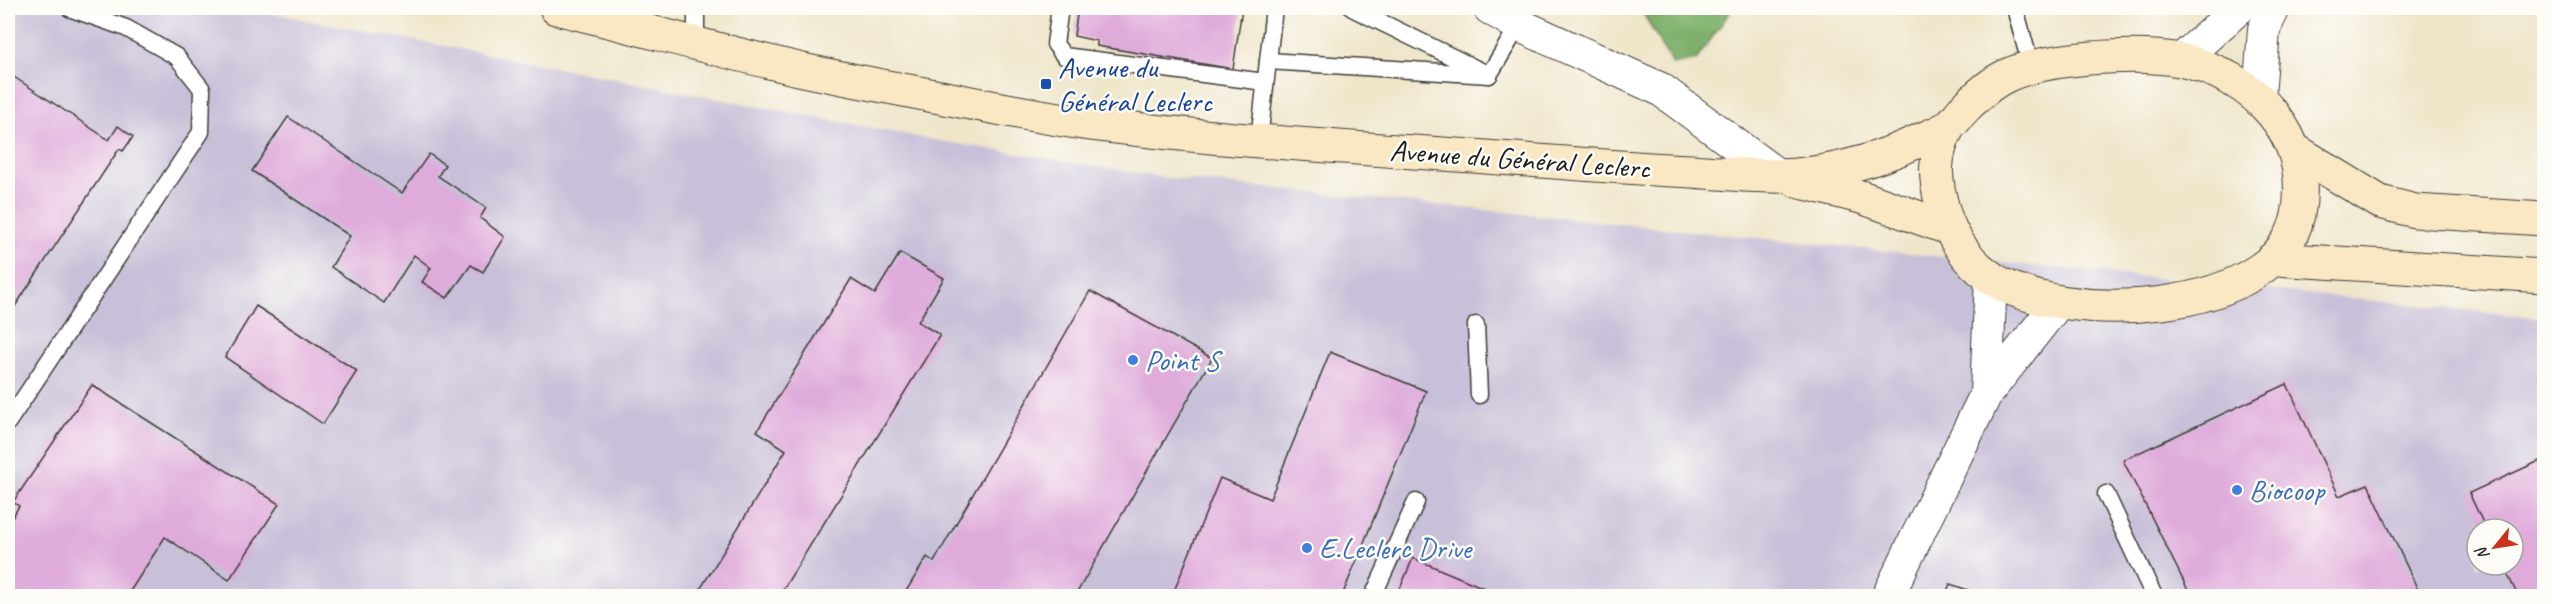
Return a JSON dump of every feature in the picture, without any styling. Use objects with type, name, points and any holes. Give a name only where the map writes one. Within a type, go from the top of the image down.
[{"type":"main road","name":"Avenue du Général Leclerc","points":[[556,8],[802,70],[1014,111],[1098,125],[1259,140],[1778,176],[1839,169],[1893,152],[1948,128]]},
{"type":"main road","points":[[2134,55],[2181,60],[2219,73],[2259,97],[2278,119],[2295,150],[2302,180],[2298,222],[2275,259],[2252,278],[2211,295],[2136,307],[2059,302],[2022,292],[1990,278],[1961,248],[1948,228],[1935,179],[1938,147],[1948,128],[1962,110],[1996,81],[2031,67],[2134,55]]},
{"type":"main road","points":[[2295,150],[2380,202],[2415,211],[2544,219]]},
{"type":"main road","name":"Avenue du Général Leclerc","points":[[1778,176],[1861,197],[1948,228]]},
{"type":"main road","points":[[2275,259],[2544,276]]},
{"type":"street","points":[[1490,8],[1519,25],[1660,89],[1778,176]]},
{"type":"street","points":[[2181,60],[2239,8]]},
{"type":"street","points":[[2259,97],[2264,29],[2274,8]]},
{"type":"street","points":[[1986,394],[1990,278]]},
{"type":"street","points":[[1888,597],[1986,394],[2059,302]]},
{"type":"lane","points":[[8,423],[201,132],[202,89],[177,57],[126,28],[69,8]]},
{"type":"lane","points":[[696,8],[696,43]]},
{"type":"lane","points":[[1060,8],[1055,44],[1064,56],[1265,82]]},
{"type":"lane","points":[[1259,140],[1274,8]]},
{"type":"lane","points":[[1352,8],[1489,75]]},
{"type":"lane","points":[[2015,8],[2031,67]]},
{"type":"lane","points":[[1489,75],[1519,25]]},
{"type":"lane","points":[[1268,61],[1489,75]]},
{"type":"lane","points":[[1476,325],[1479,395]]},
{"type":"lane","points":[[2106,494],[2154,597]]},
{"type":"lane","points":[[1374,597],[1416,502]]},
{"type":"shaded area","points":[[8,8],[245,8],[923,138],[1160,177],[2544,318],[2544,596],[8,596]]},
{"type":"green space","points":[[1640,8],[1733,8],[1696,60],[1673,65]]},
{"type":"building","points":[[1078,8],[1242,8],[1233,69],[1097,46],[1097,41],[1074,36]]},
{"type":"building","points":[[8,73],[109,140],[118,126],[133,137],[123,151],[119,149],[8,317]]},
{"type":"building","points":[[288,117],[402,193],[429,154],[445,165],[438,176],[486,208],[480,218],[505,237],[483,272],[471,265],[447,298],[422,282],[431,268],[414,255],[384,303],[331,267],[350,236],[252,171]]},
{"type":"building","points":[[900,253],[944,278],[918,322],[940,335],[779,596],[696,596],[786,450],[757,431],[851,279],[875,294]]},
{"type":"building","points":[[1090,291],[1212,358],[1075,596],[903,596],[927,557],[934,562]]},
{"type":"building","points":[[256,306],[357,371],[323,424],[225,357]]},
{"type":"building","points":[[1330,352],[1426,391],[1342,596],[1172,596],[1220,478],[1270,499]]},
{"type":"building","name":"Biocoop","points":[[2287,384],[2339,496],[2368,484],[2419,592],[2409,596],[2191,596],[2123,460]]},
{"type":"building","points":[[92,385],[279,504],[229,580],[165,537],[127,596],[56,596],[49,592],[46,596],[8,596],[8,525],[19,506],[13,502]]},
{"type":"building","points":[[2544,459],[2544,593],[2536,596],[2518,596],[2509,577],[2525,577],[2525,517],[2480,517],[2469,493]]},
{"type":"building","points":[[1413,558],[1503,596],[1397,596]]},
{"type":"building","points":[[1950,584],[1986,596],[1945,596]]},
{"type":"place","name":"Avenue du Général Leclerc","points":[[1046,84]]},
{"type":"place","name":"Point S","points":[[1133,360]]},
{"type":"place","name":"Biocoop","points":[[2237,490]]},
{"type":"place","name":"E.Leclerc Drive","points":[[1307,548]]}]
